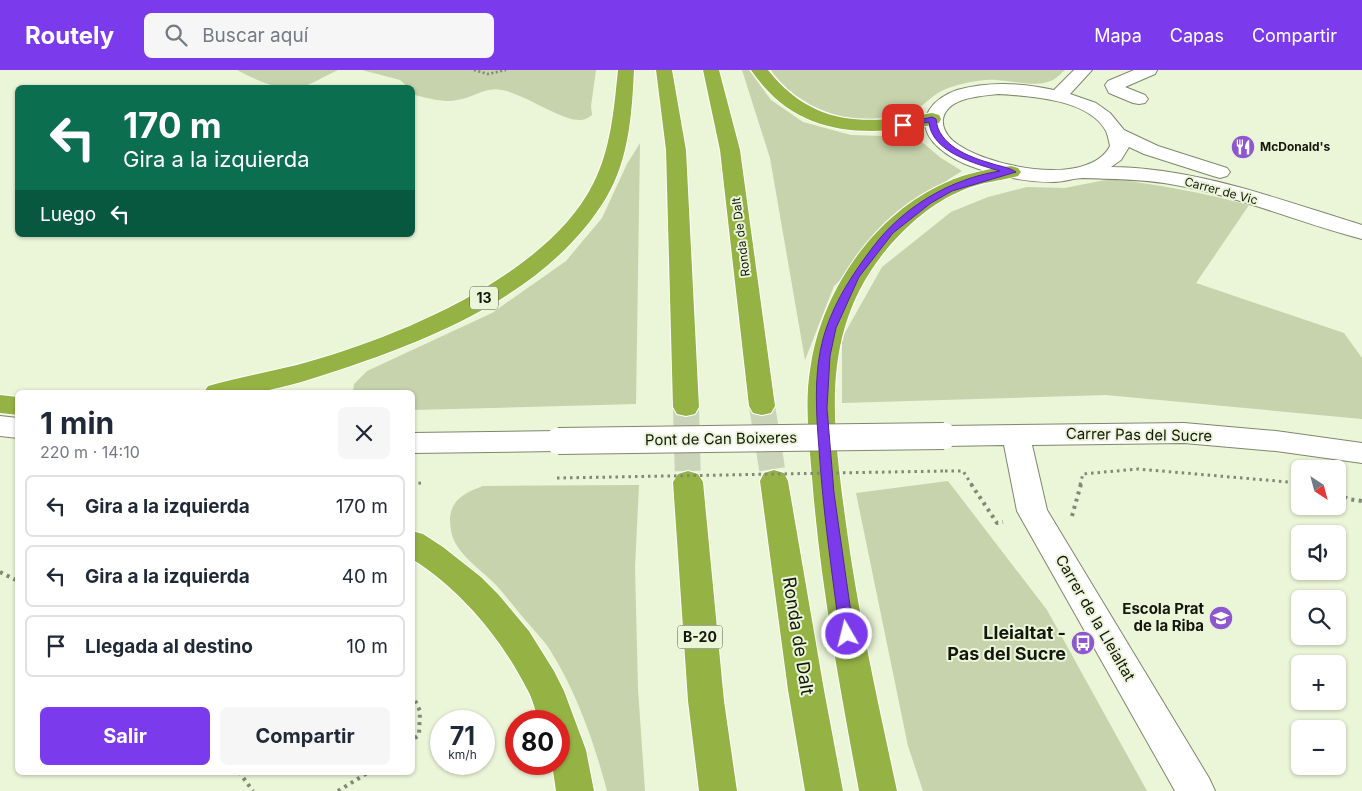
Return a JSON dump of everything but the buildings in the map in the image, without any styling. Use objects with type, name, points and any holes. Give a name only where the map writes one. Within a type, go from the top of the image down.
[{"type":"highway","name":"13","points":[[226,390],[323,366],[366,352],[411,334],[449,318],[485,298],[538,262],[581,220],[596,197],[607,174],[620,125],[626,70]]},
{"type":"highway","points":[[664,70],[676,150],[686,407]]},
{"type":"highway","name":"Ronda de Dalt","points":[[711,70],[730,150],[762,406]]},
{"type":"highway","points":[[759,70],[777,92],[792,104],[830,121],[862,127],[880,127],[903,125],[932,119]]},
{"type":"highway","points":[[878,791],[847,634],[828,493],[822,408],[824,356],[831,328],[854,277],[890,231],[928,201],[949,189],[991,175],[1012,172]]},
{"type":"highway","points":[[0,404],[15,406]]},
{"type":"highway","name":"Ronda de Dalt","points":[[774,481],[806,690],[824,791]]},
{"type":"highway","name":"B-20","points":[[688,482],[706,701],[718,791]]},
{"type":"highway","points":[[415,545],[445,564],[465,580],[507,627],[543,683],[553,710]]},
{"type":"highway","points":[[570,760],[576,791]]},
{"type":"street","points":[[1059,95],[1084,70]]},
{"type":"street","points":[[1139,99],[1120,92],[1114,86],[1149,70]]},
{"type":"street","points":[[1024,89],[1059,95],[1093,110],[1109,122],[1118,134],[1120,146],[1113,158],[1098,167],[1076,173],[1048,175],[1012,172],[974,161],[953,150],[939,138],[933,126],[932,119],[934,113],[944,104],[958,96],[978,91],[1024,89]]},
{"type":"street","name":"Carrer de Vic","points":[[1118,134],[1164,155],[1362,216]]},
{"type":"street","name":"Carrer de Vic","points":[[1076,173],[1141,174],[1177,179],[1258,200],[1362,232]]},
{"type":"street","points":[[0,426],[15,428]]},
{"type":"street","name":"Carrer Pas del Sucre","points":[[944,436],[1016,436],[1090,432],[1184,433],[1276,441],[1360,456]]},
{"type":"street","name":"Pont de Can Boixeres","points":[[415,443],[944,436]]},
{"type":"street","name":"Carrer de la Lleialtat","points":[[1016,436],[1032,511],[1196,791]]},
{"type":"path","points":[[474,70],[488,74],[506,70]]},
{"type":"path","points":[[557,478],[963,470],[997,523],[1072,516],[1083,474],[1138,470],[1291,482]]},
{"type":"path","points":[[415,484],[421,483]]},
{"type":"path","points":[[1346,498],[1362,501]]},
{"type":"path","points":[[0,572],[15,580]]},
{"type":"path","points":[[415,700],[420,711],[419,735],[415,738]]},
{"type":"path","points":[[241,775],[253,791]]},
{"type":"path","points":[[338,791],[364,775]]},
{"type":"green space","points":[[237,70],[338,70],[307,85],[274,85]]},
{"type":"green space","points":[[362,70],[596,70],[591,106],[592,115],[582,120],[563,116],[511,92],[502,90],[490,90],[457,100],[446,101],[415,95],[415,85],[406,85],[400,80]]},
{"type":"green space","points":[[742,70],[749,70],[771,100],[803,122],[851,135],[916,137],[941,158],[962,171],[949,179],[903,220],[834,286],[805,360],[770,158]]},
{"type":"green space","points":[[771,70],[1065,70],[1053,80],[1040,84],[989,80],[959,85],[938,93],[907,115],[889,120],[870,121],[832,114],[814,106],[782,84]]},
{"type":"green space","points":[[640,143],[636,404],[415,410],[415,390],[353,390],[354,384],[367,371],[492,313],[566,261],[602,218],[627,164]]},
{"type":"green space","points":[[1110,179],[1180,189],[1249,205],[1196,283],[1344,333],[1362,358],[1362,419],[1106,395],[842,403],[842,338],[882,267],[951,212],[988,197],[1027,187],[1065,188]]},
{"type":"green space","points":[[948,481],[1047,610],[1147,791],[923,791],[908,746],[856,493]]},
{"type":"green space","points":[[639,485],[635,567],[638,689],[645,791],[607,791],[584,718],[560,666],[545,643],[500,590],[457,546],[453,538],[450,521],[453,506],[457,501],[468,492],[483,486]]},
{"type":"tunnel","points":[[762,406],[774,481]]},
{"type":"tunnel","points":[[686,407],[688,482]]},
{"type":"place","name":"McDonald's","points":[[1243,147]]},
{"type":"place","name":"Escola Prat de la Riba","points":[[1221,618]]},
{"type":"place","name":"Lleialtat - Pas del Sucre","points":[[1083,643]]},
{"type":"route","points":[[847,634],[828,493],[822,408],[824,356],[831,328],[854,277],[890,231],[908,215],[928,201],[965,182],[1012,172],[974,161],[953,150],[939,138],[932,119],[903,125]]}]
